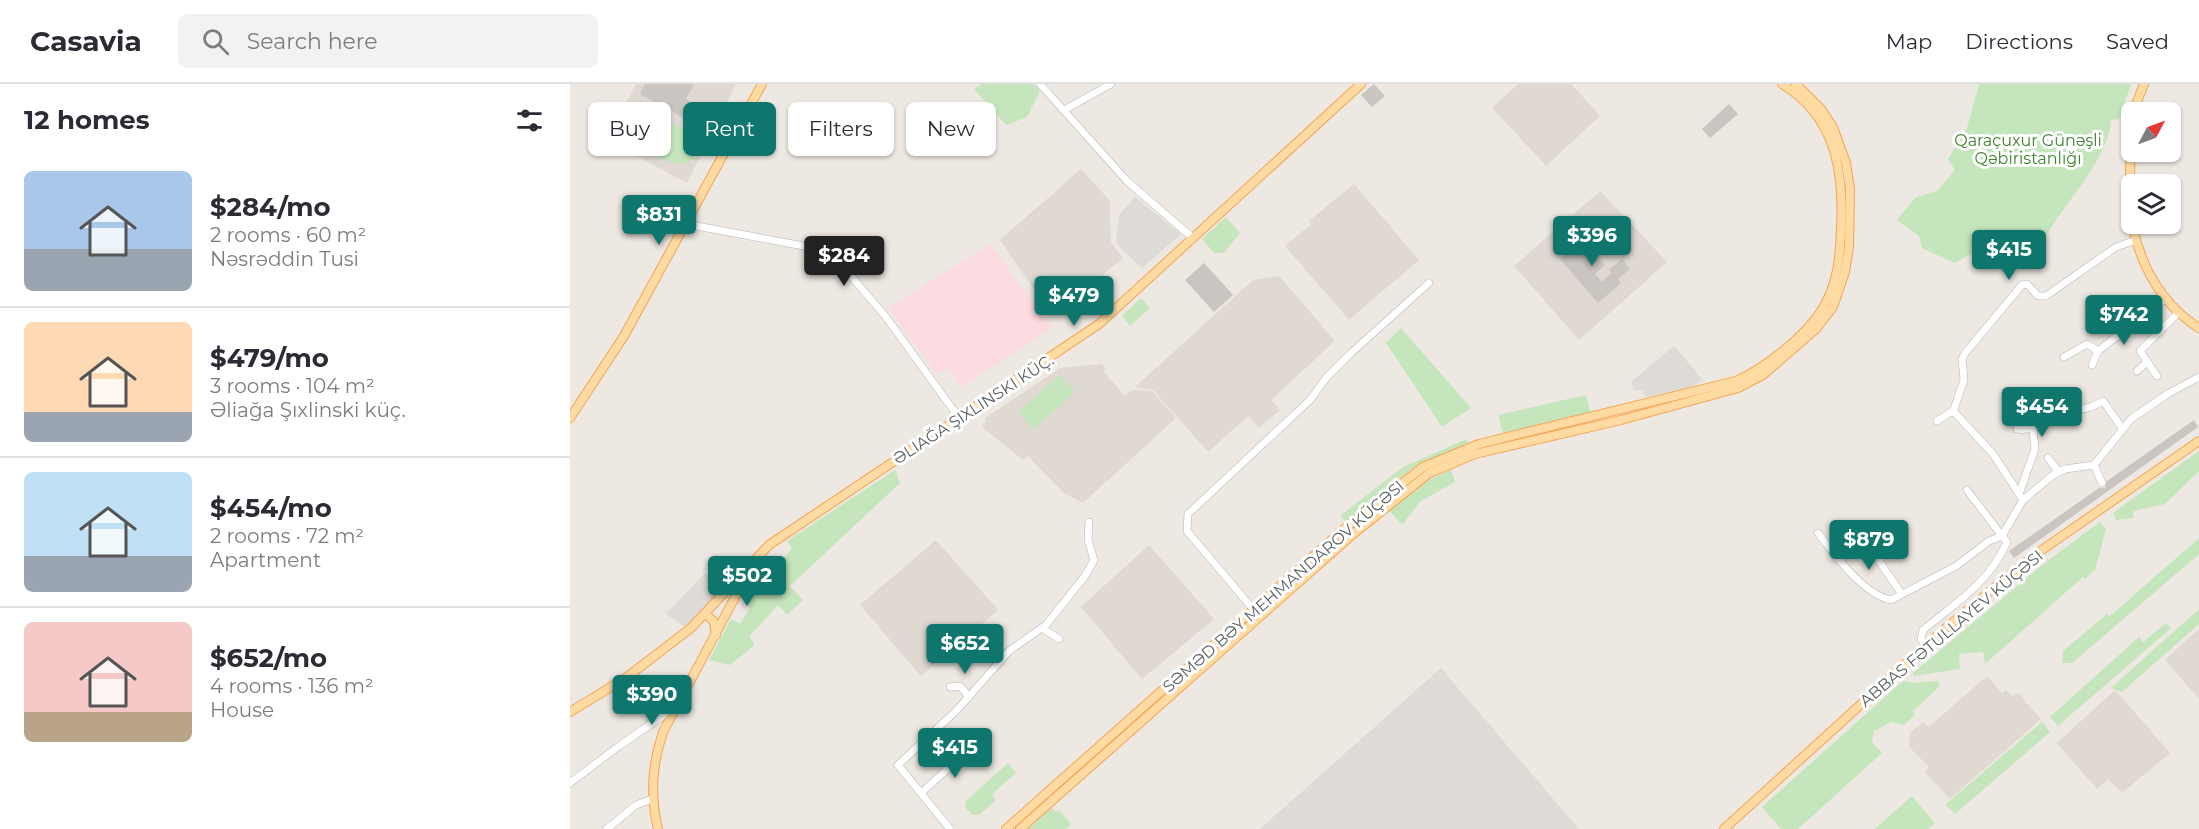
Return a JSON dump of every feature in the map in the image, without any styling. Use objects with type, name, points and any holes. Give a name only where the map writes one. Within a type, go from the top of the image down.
[{"type":"main road","points":[[570,418],[624,336],[762,84]]},
{"type":"main road","points":[[570,712],[636,671],[706,614],[769,545],[1090,331],[1361,84]]},
{"type":"main road","name":"SƏMƏD BƏY MEHMANDAROV KÜÇƏSI","points":[[1006,829],[1253,609],[1381,498],[1423,467],[1479,444],[1711,388],[1759,369],[1806,328],[1823,308],[1838,271],[1845,232],[1841,175],[1832,141],[1809,105],[1782,84]]},
{"type":"main road","name":"SƏMƏD BƏY MEHMANDAROV KÜÇƏSI","points":[[1020,829],[1352,535],[1428,474],[1475,454],[1700,400],[1738,388],[1763,375],[1816,329],[1833,307],[1845,272],[1848,174],[1841,145],[1821,109],[1796,84]]},
{"type":"main road","points":[[2137,102],[2144,84]]},
{"type":"main road","points":[[2135,234],[2146,270],[2166,298],[2195,325],[2199,333]]},
{"type":"main road","name":"ABBAS FƏTULLAYEV KÜÇƏSI","points":[[1724,829],[1926,645],[2039,552],[2197,442]]},
{"type":"main road","points":[[658,829],[652,799],[655,756],[675,711],[753,563]]},
{"type":"main road","points":[[706,614],[715,624],[715,638]]},
{"type":"street","points":[[1040,84],[1126,181],[1193,238]]},
{"type":"street","points":[[1064,110],[1111,84]]},
{"type":"street","points":[[686,225],[825,250],[832,254],[886,317],[959,418]]},
{"type":"street","points":[[1937,421],[1953,412],[1964,380],[1962,359],[1972,341],[2022,285],[2027,284],[2038,296],[2046,296],[2116,247],[2136,240]]},
{"type":"street","points":[[1253,609],[1187,531],[1188,514],[1310,400],[1326,378],[1351,352],[1429,282]]},
{"type":"street","points":[[2092,365],[2098,351],[2166,298]]},
{"type":"street","points":[[2157,376],[2140,354],[2141,348],[2179,312]]},
{"type":"street","points":[[2064,357],[2087,344],[2098,351]]},
{"type":"street","points":[[2137,372],[2146,363]]},
{"type":"street","points":[[2021,497],[2059,472],[2094,465],[2122,428],[2169,393],[2199,377]]},
{"type":"street","points":[[2018,429],[2033,429],[2048,419],[2091,407],[2103,401],[2122,428]]},
{"type":"street","points":[[1953,412],[1993,454],[2021,497]]},
{"type":"street","points":[[1818,533],[1867,589],[1880,598],[1891,600],[1901,592],[1956,566],[1989,541],[2002,536],[2021,497],[2035,449],[2033,429]]},
{"type":"street","points":[[2048,458],[2059,472]]},
{"type":"street","points":[[2094,465],[2102,483]]},
{"type":"street","points":[[1926,645],[1921,636],[1923,630],[1986,578],[1997,565],[2007,542],[1967,490]]},
{"type":"street","points":[[950,829],[898,765],[969,697],[1008,651],[1042,628],[1092,566],[1094,560],[1088,540],[1089,522]]},
{"type":"street","points":[[1889,546],[1879,561],[1880,565],[1901,592]]},
{"type":"street","points":[[1042,628],[1059,639]]},
{"type":"street","points":[[950,687],[960,686],[969,697]]},
{"type":"street","points":[[570,783],[664,715],[675,711]]},
{"type":"street","points":[[921,793],[972,747]]},
{"type":"street","points":[[607,829],[636,805],[652,799]]},
{"type":"shaded area","points":[[636,84],[736,84],[727,102],[683,102],[683,156],[700,156],[687,183],[636,156],[671,156],[671,102],[626,102]]},
{"type":"shaded area","points":[[1518,84],[1571,84],[1600,116],[1546,166],[1492,108]]},
{"type":"shaded area","points":[[1081,169],[1110,201],[1111,242],[1123,258],[1053,317],[1000,240]]},
{"type":"shaded area","points":[[1354,184],[1419,260],[1349,320],[1285,246],[1311,224],[1309,221]]},
{"type":"shaded area","points":[[1600,191],[1667,262],[1579,340],[1514,266]]},
{"type":"shaded area","points":[[1135,197],[1181,234],[1142,268],[1116,243],[1119,215]]},
{"type":"shaded area","points":[[990,244],[1052,328],[961,387],[948,368],[937,375],[888,308]]},
{"type":"shaded area","points":[[1279,276],[1335,341],[1271,400],[1280,410],[1259,428],[1248,416],[1208,452],[1153,390],[1135,387],[1253,280]]},
{"type":"shaded area","points":[[1674,346],[1702,379],[1691,388],[1645,397],[1643,389],[1634,391],[1631,382]]},
{"type":"shaded area","points":[[1101,364],[1106,368],[1103,371],[1125,396],[1132,390],[1152,391],[1176,418],[1083,503],[1064,493],[1028,456],[1023,460],[981,426],[986,421],[985,418],[1060,368]]},
{"type":"shaded area","points":[[936,540],[998,610],[921,676],[860,605]]},
{"type":"shaded area","points":[[1149,545],[1214,619],[1142,679],[1081,607]]},
{"type":"shaded area","points":[[705,573],[726,585],[685,627],[666,614]]},
{"type":"shaded area","points":[[2199,629],[2199,699],[2165,660]]},
{"type":"shaded area","points":[[1441,668],[1579,829],[1260,829]]},
{"type":"shaded area","points":[[1987,676],[2002,693],[2006,690],[2013,697],[2018,693],[2041,719],[1950,799],[1925,772],[1929,767],[1909,747],[1910,733],[1923,722],[1929,727]]},
{"type":"shaded area","points":[[2115,690],[2170,753],[2122,793],[2108,779],[2097,789],[2057,743]]},
{"type":"green space","points":[[982,84],[1034,84],[1040,91],[1027,117],[1006,125],[996,114],[996,102],[986,102],[974,89]]},
{"type":"green space","name":"Qaraçuxur Günəşli Qəbiristanlığı","points":[[1979,84],[2131,84],[2125,102],[2121,102],[2119,119],[2111,120],[2108,136],[2092,169],[2058,217],[2040,248],[2012,235],[1992,241],[1955,263],[1922,248],[1919,236],[1897,220],[1915,198],[1937,191],[1955,170],[1948,159],[1967,128]]},
{"type":"green space","points":[[671,123],[683,132],[683,156],[694,157],[688,163],[656,156],[671,156]]},
{"type":"green space","points":[[1226,217],[1240,233],[1224,253],[1214,253],[1202,239]]},
{"type":"green space","points":[[1141,298],[1150,308],[1130,326],[1122,316]]},
{"type":"green space","points":[[1401,328],[1471,408],[1442,427],[1386,343]]},
{"type":"green space","points":[[1060,375],[1075,392],[1034,429],[1018,412]]},
{"type":"green space","points":[[1586,395],[1591,413],[1503,433],[1498,415]]},
{"type":"green space","points":[[1467,439],[1468,443],[1414,467],[1346,522],[1340,516],[1403,467]]},
{"type":"green space","points":[[2199,451],[2199,471],[2165,504],[2133,511],[2134,518],[2116,520],[2113,513]]},
{"type":"green space","points":[[895,470],[900,483],[790,586],[803,600],[787,615],[778,605],[749,637],[755,645],[730,665],[709,660],[731,619],[740,624],[750,608],[746,605],[758,586],[751,582],[757,573],[764,577],[792,549],[787,541]]},
{"type":"green space","points":[[1451,470],[1455,482],[1421,501],[1402,525],[1389,510],[1425,482]]},
{"type":"green space","points":[[2100,522],[2106,529],[2095,570],[2085,579],[2083,577],[1985,664],[1983,652],[1959,654],[1960,669],[1914,676],[1913,673],[2046,562]]},
{"type":"green space","points":[[2199,538],[2199,554],[2072,663],[2062,663],[2063,651],[2107,614],[2110,616]]},
{"type":"green space","points":[[2199,609],[2199,624],[2122,692],[2111,688]]},
{"type":"green space","points":[[2166,623],[2171,628],[2058,726],[2050,717],[2139,637],[2143,642]]},
{"type":"green space","points":[[1904,680],[1911,683],[1937,681],[1940,686],[1913,711],[1915,715],[1904,725],[1892,722],[1874,731],[1872,742],[1882,753],[1798,829],[1781,829],[1762,807]]},
{"type":"green space","points":[[2042,722],[2050,732],[1955,814],[1945,805]]},
{"type":"green space","points":[[1008,763],[1016,773],[992,794],[996,800],[979,815],[972,815],[965,807],[966,801]]},
{"type":"green space","points":[[1912,796],[1935,823],[1928,829],[1875,829]]},
{"type":"green space","points":[[1051,808],[1056,812],[1059,810],[1071,824],[1066,829],[1028,829]]},
{"type":"building","points":[[645,84],[694,84],[686,99],[692,102],[683,102],[683,118],[671,111],[671,102],[655,102],[640,94]]},
{"type":"building","points":[[1374,84],[1385,96],[1372,107],[1361,95]]},
{"type":"building","points":[[1729,104],[1738,114],[1710,138],[1702,129]]},
{"type":"building","points":[[1592,224],[1600,234],[1588,245],[1605,265],[1595,274],[1602,282],[1612,273],[1609,270],[1622,259],[1630,269],[1618,279],[1621,283],[1598,303],[1560,259],[1582,239],[1579,235]]},
{"type":"building","points":[[1204,263],[1233,295],[1214,312],[1185,280]]},
{"type":"building","points":[[2194,420],[2198,427],[2014,558],[2009,551],[2099,488],[2105,488],[2107,481]]}]
